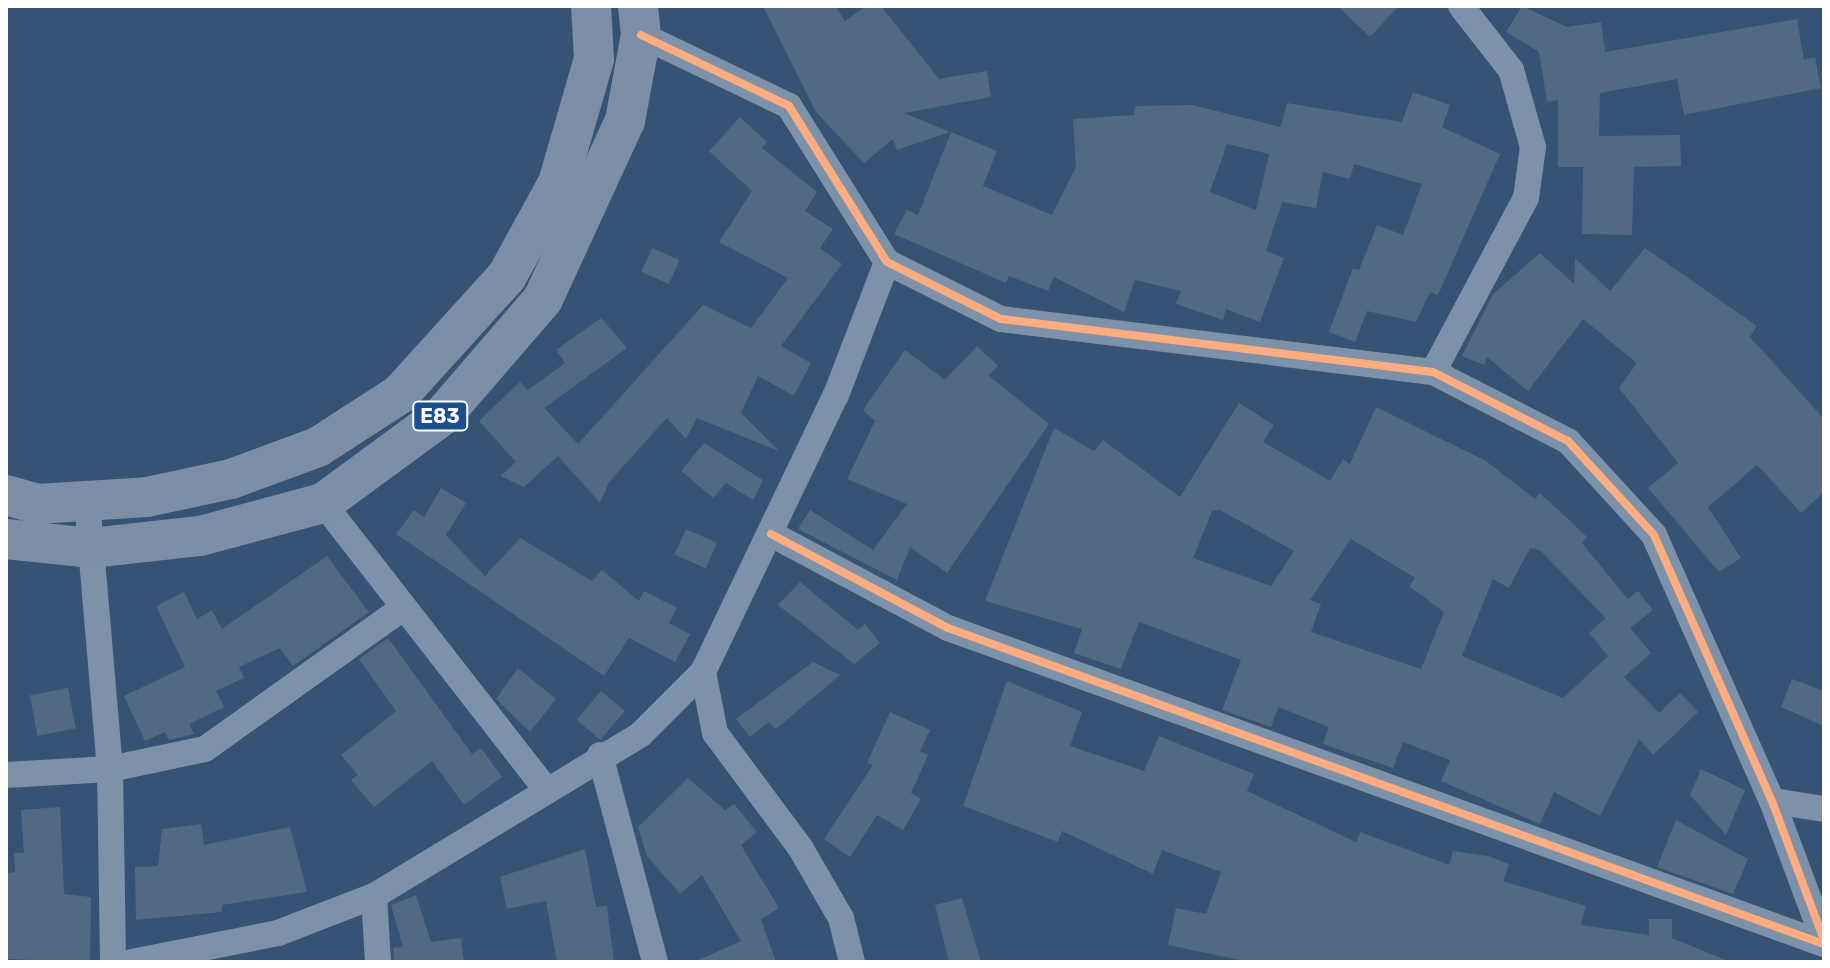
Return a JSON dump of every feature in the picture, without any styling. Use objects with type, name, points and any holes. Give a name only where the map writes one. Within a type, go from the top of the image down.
[{"type":"main road","name":"E83","points":[[6,495],[37,504],[87,501],[231,479],[318,447],[400,394],[507,276],[558,183],[594,59],[591,6]]},
{"type":"main road","name":"E83","points":[[6,539],[91,548],[200,536],[323,503],[443,415],[543,299],[625,121],[640,21]]},
{"type":"main road","points":[[507,276],[543,299]]},
{"type":"street","points":[[1433,372],[1526,198],[1533,147],[1511,70],[1461,6]]},
{"type":"street","points":[[640,21],[789,106],[887,262],[1001,319],[1433,372],[1568,441],[1654,535],[1772,801],[1824,942]]},
{"type":"street","points":[[132,962],[278,933],[374,896],[547,791],[600,755],[641,734],[703,672],[771,534],[887,262]]},
{"type":"street","points":[[87,501],[110,769],[113,962]]},
{"type":"street","points":[[323,503],[547,791]]},
{"type":"street","points":[[771,534],[948,628],[1824,942]]},
{"type":"street","points":[[6,775],[110,769],[205,749],[404,607]]},
{"type":"street","points":[[703,672],[715,733],[801,849],[841,918],[852,962]]},
{"type":"street","points":[[600,755],[655,962]]},
{"type":"street","points":[[1772,801],[1824,809]]},
{"type":"street","points":[[374,896],[378,962]]},
{"type":"building","points":[[763,6],[835,6],[845,21],[866,6],[881,6],[939,79],[987,71],[991,97],[904,113],[950,132],[897,150],[893,139],[864,163],[816,112]]},
{"type":"building","points":[[1338,6],[1399,6],[1370,37]]},
{"type":"building","points":[[1522,6],[1567,27],[1601,22],[1605,52],[1797,19],[1804,60],[1815,57],[1821,88],[1684,115],[1677,79],[1600,93],[1599,136],[1680,135],[1681,166],[1634,167],[1632,235],[1582,234],[1583,167],[1558,167],[1558,100],[1547,102],[1539,52],[1506,32]]},
{"type":"building","points":[[1413,92],[1450,105],[1442,127],[1500,154],[1438,295],[1430,292],[1416,322],[1367,311],[1355,342],[1329,332],[1353,268],[1359,270],[1377,225],[1403,235],[1422,184],[1354,164],[1350,179],[1323,172],[1316,208],[1282,202],[1266,251],[1284,258],[1260,322],[1226,309],[1223,320],[1176,304],[1181,291],[1135,280],[1124,312],[1054,277],[1048,291],[1009,276],[1006,283],[894,234],[907,210],[918,215],[951,132],[997,151],[983,186],[1052,215],[1076,167],[1073,119],[1134,115],[1135,106],[1192,105],[1281,127],[1287,103],[1402,122]],"holes":[[[1227,144],[1269,154],[1256,210],[1210,192]]]},
{"type":"building","points":[[740,117],[767,142],[762,148],[817,192],[805,211],[833,229],[820,248],[842,264],[781,346],[811,363],[794,396],[758,376],[741,413],[779,451],[697,418],[686,439],[667,418],[609,482],[600,503],[558,456],[524,487],[500,476],[516,462],[479,421],[520,382],[528,390],[565,363],[556,350],[601,318],[627,348],[544,408],[578,444],[703,305],[751,328],[788,278],[719,242],[752,191],[709,151]]},
{"type":"building","points":[[652,248],[679,260],[669,284],[641,272]]},
{"type":"building","points":[[1645,248],[1757,326],[1750,337],[1824,419],[1824,492],[1801,513],[1757,465],[1708,507],[1741,558],[1719,572],[1648,488],[1678,463],[1619,388],[1637,363],[1583,319],[1528,391],[1487,357],[1484,365],[1462,356],[1493,294],[1540,253],[1574,284],[1575,258],[1610,291]]},
{"type":"building","points":[[977,346],[998,366],[989,376],[1049,424],[947,573],[910,547],[897,580],[798,529],[810,510],[873,550],[907,504],[847,479],[875,421],[863,410],[905,350],[945,380]]},
{"type":"building","points":[[1239,403],[1274,425],[1263,442],[1330,481],[1343,459],[1350,464],[1376,407],[1486,461],[1535,499],[1540,493],[1587,537],[1582,543],[1628,599],[1638,591],[1653,610],[1630,628],[1651,653],[1624,677],[1659,713],[1680,693],[1698,712],[1653,755],[1639,739],[1600,816],[1554,792],[1540,824],[1441,781],[1450,760],[1403,742],[1393,768],[1323,744],[1329,727],[1278,707],[1271,727],[1222,710],[1241,660],[1139,622],[1121,669],[1074,653],[1082,629],[985,601],[1054,428],[1094,451],[1103,440],[1180,497]],"holes":[[[1220,510],[1294,551],[1271,586],[1193,558],[1212,511]],[[1351,539],[1415,578],[1409,586],[1444,612],[1421,669],[1311,632],[1321,604],[1310,600]],[[1530,548],[1540,550],[1606,618],[1589,633],[1608,656],[1563,698],[1462,656],[1493,579],[1509,588]]]},
{"type":"building","points":[[704,443],[763,480],[753,500],[726,483],[713,498],[681,471]]},
{"type":"building","points":[[441,488],[466,503],[446,535],[485,576],[520,538],[592,581],[602,570],[639,601],[644,591],[677,608],[669,623],[690,634],[675,662],[629,638],[604,676],[396,534],[414,510],[424,517]]},
{"type":"building","points":[[686,529],[717,543],[706,568],[675,555]]},
{"type":"building","points":[[327,556],[369,612],[293,666],[280,648],[239,667],[244,678],[216,691],[224,707],[189,724],[194,734],[169,740],[165,732],[145,741],[124,696],[185,667],[156,606],[184,592],[197,619],[212,610],[222,629]]},
{"type":"building","points":[[800,582],[858,630],[865,624],[880,643],[854,664],[778,605]]},
{"type":"building","points":[[388,638],[472,754],[481,748],[502,777],[464,805],[432,761],[374,807],[351,780],[358,775],[341,755],[396,711],[359,659]]},
{"type":"building","points":[[813,662],[840,675],[776,729],[769,722],[750,737],[736,719]]},
{"type":"building","points":[[518,668],[556,699],[530,732],[496,699]]},
{"type":"building","points":[[1792,679],[1824,691],[1824,726],[1781,707]]},
{"type":"building","points":[[1007,681],[1082,712],[1070,746],[1144,771],[1159,736],[1254,774],[1247,791],[1356,842],[1360,832],[1449,865],[1453,851],[1488,856],[1509,864],[1503,881],[1586,906],[1581,925],[1649,935],[1649,919],[1672,919],[1672,938],[1730,962],[1249,962],[1168,945],[1176,908],[1206,914],[1221,872],[1162,850],[1153,874],[1062,831],[1058,842],[963,806]]},
{"type":"building","points":[[68,688],[76,728],[38,736],[30,695]]},
{"type":"building","points":[[601,691],[625,711],[600,740],[577,720]]},
{"type":"building","points":[[890,712],[930,730],[920,751],[928,755],[911,793],[921,799],[903,830],[877,815],[850,857],[824,839],[873,765],[867,763]]},
{"type":"building","points":[[1701,769],[1745,790],[1726,835],[1690,795]]},
{"type":"building","points":[[688,778],[725,810],[734,804],[757,832],[741,845],[779,908],[761,919],[776,962],[694,962],[741,941],[702,875],[680,894],[647,856],[638,827]]},
{"type":"building","points":[[60,807],[64,894],[91,897],[90,962],[6,959],[8,873],[15,872],[14,853],[24,853],[21,810]]},
{"type":"building","points":[[1676,820],[1748,859],[1733,894],[1657,867]]},
{"type":"building","points":[[201,824],[204,845],[290,827],[307,892],[222,905],[222,912],[136,920],[135,867],[158,866],[162,829]]},
{"type":"building","points":[[585,849],[596,907],[607,906],[614,962],[557,962],[546,901],[507,909],[500,877]]},
{"type":"building","points":[[416,895],[431,942],[461,938],[464,962],[394,962],[393,948],[403,947],[391,905]]},
{"type":"building","points":[[962,898],[981,962],[949,962],[935,905]]},
{"type":"cycle path","points":[[641,35],[789,106],[887,262],[1001,319],[1433,372],[1568,441],[1654,535],[1772,801],[1824,940]]},
{"type":"cycle path","points":[[771,534],[948,628],[1824,944]]}]
